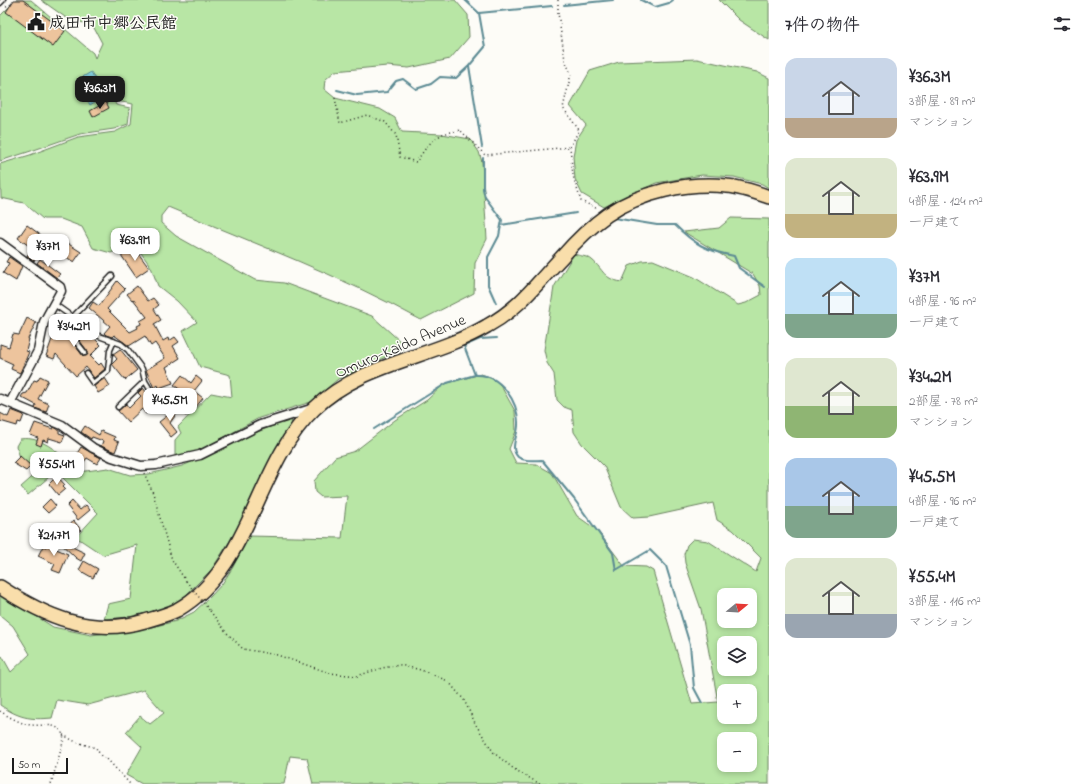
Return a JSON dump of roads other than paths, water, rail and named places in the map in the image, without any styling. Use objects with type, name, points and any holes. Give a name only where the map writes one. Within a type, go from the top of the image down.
[{"type":"main road","name":"Omuro-Kaido Avenue","points":[[0,587],[43,612],[66,622],[87,625],[106,627],[129,626],[176,610],[207,586],[227,561],[284,448],[302,421],[332,393],[348,383],[405,359],[466,337],[503,316],[518,305],[581,236],[608,214],[653,194],[671,189],[703,185],[729,186],[769,197]]},
{"type":"street","points":[[0,243],[60,287],[61,291],[44,322],[38,351],[10,403]]},
{"type":"street","points":[[0,399],[62,425],[93,448],[112,457],[141,466],[156,465],[200,455],[260,425],[315,408]]},
{"type":"lane","points":[[0,3],[3,0]]},
{"type":"lane","points":[[85,353],[70,334],[74,318],[112,276]]},
{"type":"lane","points":[[54,304],[99,336],[121,344],[128,350],[142,369],[145,380],[154,396],[170,409],[178,392]]},
{"type":"lane","points":[[86,373],[93,383],[108,371],[110,350],[114,341]]},
{"type":"lane","points":[[118,407],[145,380]]},
{"type":"water","points":[[91,72],[105,96],[90,105],[76,81]]},
{"type":"waterway","points":[[465,0],[479,13],[485,47],[469,66],[482,147]]},
{"type":"waterway","points":[[564,5],[613,0]]},
{"type":"waterway","points":[[641,0],[655,7],[669,3],[673,0]]},
{"type":"waterway","points":[[479,13],[552,6]]},
{"type":"waterway","points":[[337,90],[357,95],[387,92],[396,81],[403,79],[416,89],[431,84],[440,77],[456,78],[469,66]]},
{"type":"waterway","points":[[483,158],[483,189],[485,197],[502,220],[499,236],[488,257],[488,285],[496,303]]},
{"type":"waterway","points":[[501,225],[576,213]]},
{"type":"waterway","points":[[614,218],[657,225],[675,225],[688,237],[702,246],[716,252],[734,256],[739,268],[765,287]]},
{"type":"waterway","points":[[497,338],[480,339],[464,346],[475,375],[484,376],[500,384],[506,391],[515,407],[518,425],[514,446],[515,453],[520,459],[523,460],[542,460],[574,499],[613,553],[616,570],[650,550],[666,566],[690,645],[694,688],[702,703]]},
{"type":"waterway","points":[[374,429],[447,383],[475,375]]},
{"type":"place","name":"成田市中郷公民館","points":[[36,22]]}]
